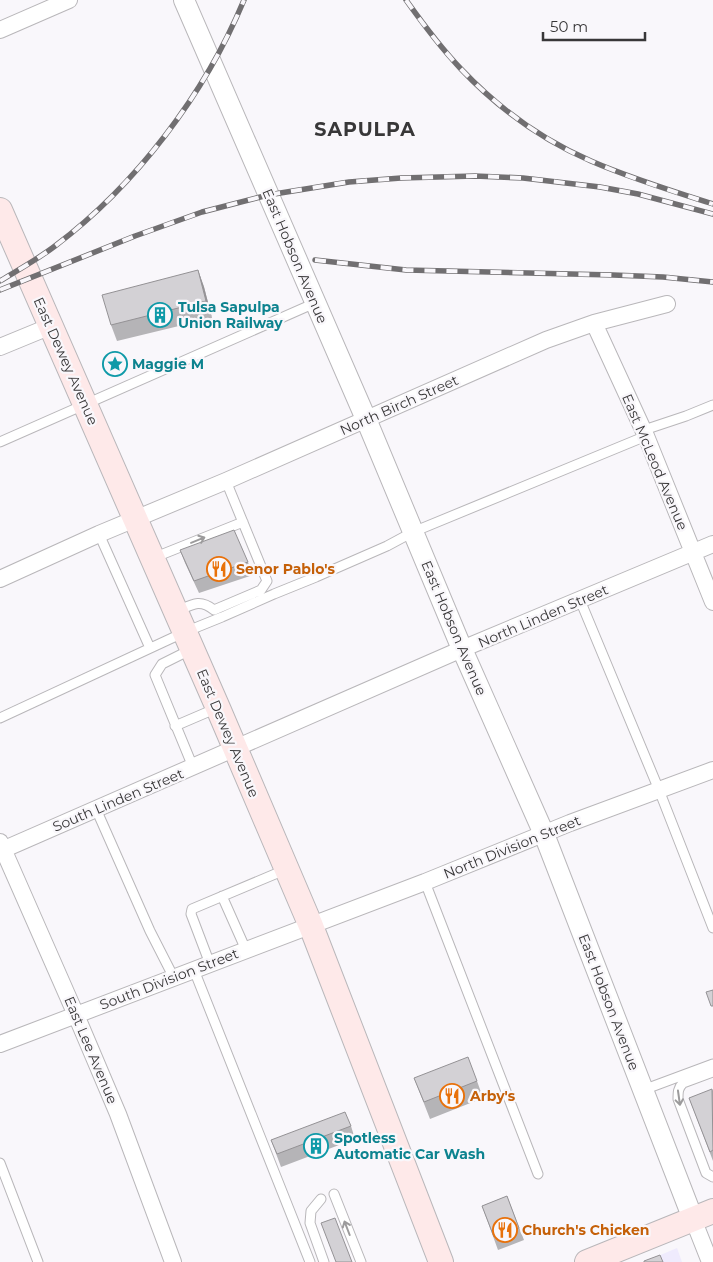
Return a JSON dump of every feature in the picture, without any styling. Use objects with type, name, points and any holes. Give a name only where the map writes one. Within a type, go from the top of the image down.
[{"type":"main road","name":"East Dewey Avenue","points":[[0,210],[236,748],[311,926],[441,1262]]},
{"type":"main road","points":[[587,1262],[703,1215]]},
{"type":"street","points":[[0,30],[68,0]]},
{"type":"street","name":"East Hobson Avenue","points":[[184,0],[366,419],[462,649],[544,834],[643,1090],[703,1215],[710,1262]]},
{"type":"street","name":"North Birch Street","points":[[0,579],[135,518],[226,481],[546,340],[594,323],[667,304]]},
{"type":"street","name":"East McLeod Avenue","points":[[594,323],[645,433],[713,602]]},
{"type":"street","points":[[0,347],[51,326]]},
{"type":"street","name":"North Linden Street","points":[[236,748],[462,649],[713,544]]},
{"type":"street","name":"South Linden Street","points":[[1,848],[236,748]]},
{"type":"street","name":"North Division Street","points":[[311,926],[713,770]]},
{"type":"street","name":"East Lee Avenue","points":[[1,848],[118,1114],[173,1262]]},
{"type":"street","name":"South Division Street","points":[[0,1044],[311,926]]},
{"type":"lane","points":[[0,442],[315,302]]},
{"type":"lane","points":[[0,718],[184,631],[222,618],[378,550],[413,532],[713,405]]},
{"type":"lane","points":[[193,767],[155,674],[184,631],[196,603],[209,606],[214,610],[261,590],[267,581],[226,481]]},
{"type":"lane","points":[[152,558],[243,522]]},
{"type":"lane","points":[[99,534],[150,648]]},
{"type":"lane","points":[[580,600],[659,790],[713,928]]},
{"type":"lane","points":[[175,726],[218,708]]},
{"type":"lane","points":[[96,809],[150,931],[174,978]]},
{"type":"lane","points":[[210,964],[191,914],[192,909],[287,869]]},
{"type":"lane","points":[[425,882],[538,1174]]},
{"type":"lane","points":[[222,896],[246,950]]},
{"type":"lane","points":[[194,970],[310,1262]]},
{"type":"lane","points":[[643,1090],[713,1064]]},
{"type":"lane","points":[[713,1072],[683,1083],[679,1087],[678,1092],[678,1099],[706,1173],[713,1177]]},
{"type":"lane","points":[[0,1163],[38,1262]]},
{"type":"lane","points":[[334,1194],[361,1262]]},
{"type":"lane","points":[[321,1199],[311,1211],[310,1224],[324,1262]]},
{"type":"shaded area","points":[[677,1248],[682,1262],[644,1262]]},
{"type":"building","points":[[198,270],[206,301],[111,325],[102,295]]},
{"type":"building","points":[[234,530],[248,562],[194,581],[180,550]]},
{"type":"building","points":[[713,990],[713,1006],[711,1006],[706,992]]},
{"type":"building","points":[[468,1057],[477,1081],[424,1102],[414,1078]]},
{"type":"building","points":[[712,1089],[713,1150],[710,1152],[689,1098]]},
{"type":"building","points":[[345,1112],[351,1126],[277,1154],[271,1140]]},
{"type":"building","points":[[507,1196],[519,1228],[494,1237],[482,1206]]},
{"type":"building","points":[[335,1218],[352,1262],[336,1262],[321,1223]]},
{"type":"building","points":[[660,1255],[663,1262],[644,1262],[644,1261]]},
{"type":"railway","points":[[0,281],[48,251],[85,222],[140,166],[165,135],[209,70],[244,0]]},
{"type":"railway","points":[[406,0],[432,36],[461,69],[505,109],[538,133],[573,153],[606,167],[713,204]]},
{"type":"railway","points":[[0,290],[135,236],[202,212],[268,195],[349,182],[401,178],[475,176],[523,178],[600,187],[638,194],[713,214]]},
{"type":"railway","points":[[315,260],[406,270],[613,275],[713,282]]},
{"type":"place","name":"Tulsa Sapulpa Union Railway","points":[[160,315]]},
{"type":"place","name":"Maggie M","points":[[115,364]]},
{"type":"place","name":"Senor Pablo's","points":[[219,569]]},
{"type":"place","name":"Arby's","points":[[452,1096]]},
{"type":"place","name":"Spotless Automatic Car Wash","points":[[316,1146]]},
{"type":"place","name":"Church's Chicken","points":[[505,1230]]},
{"type":"district","name":"SAPULPA","points":[[365,129]]}]
